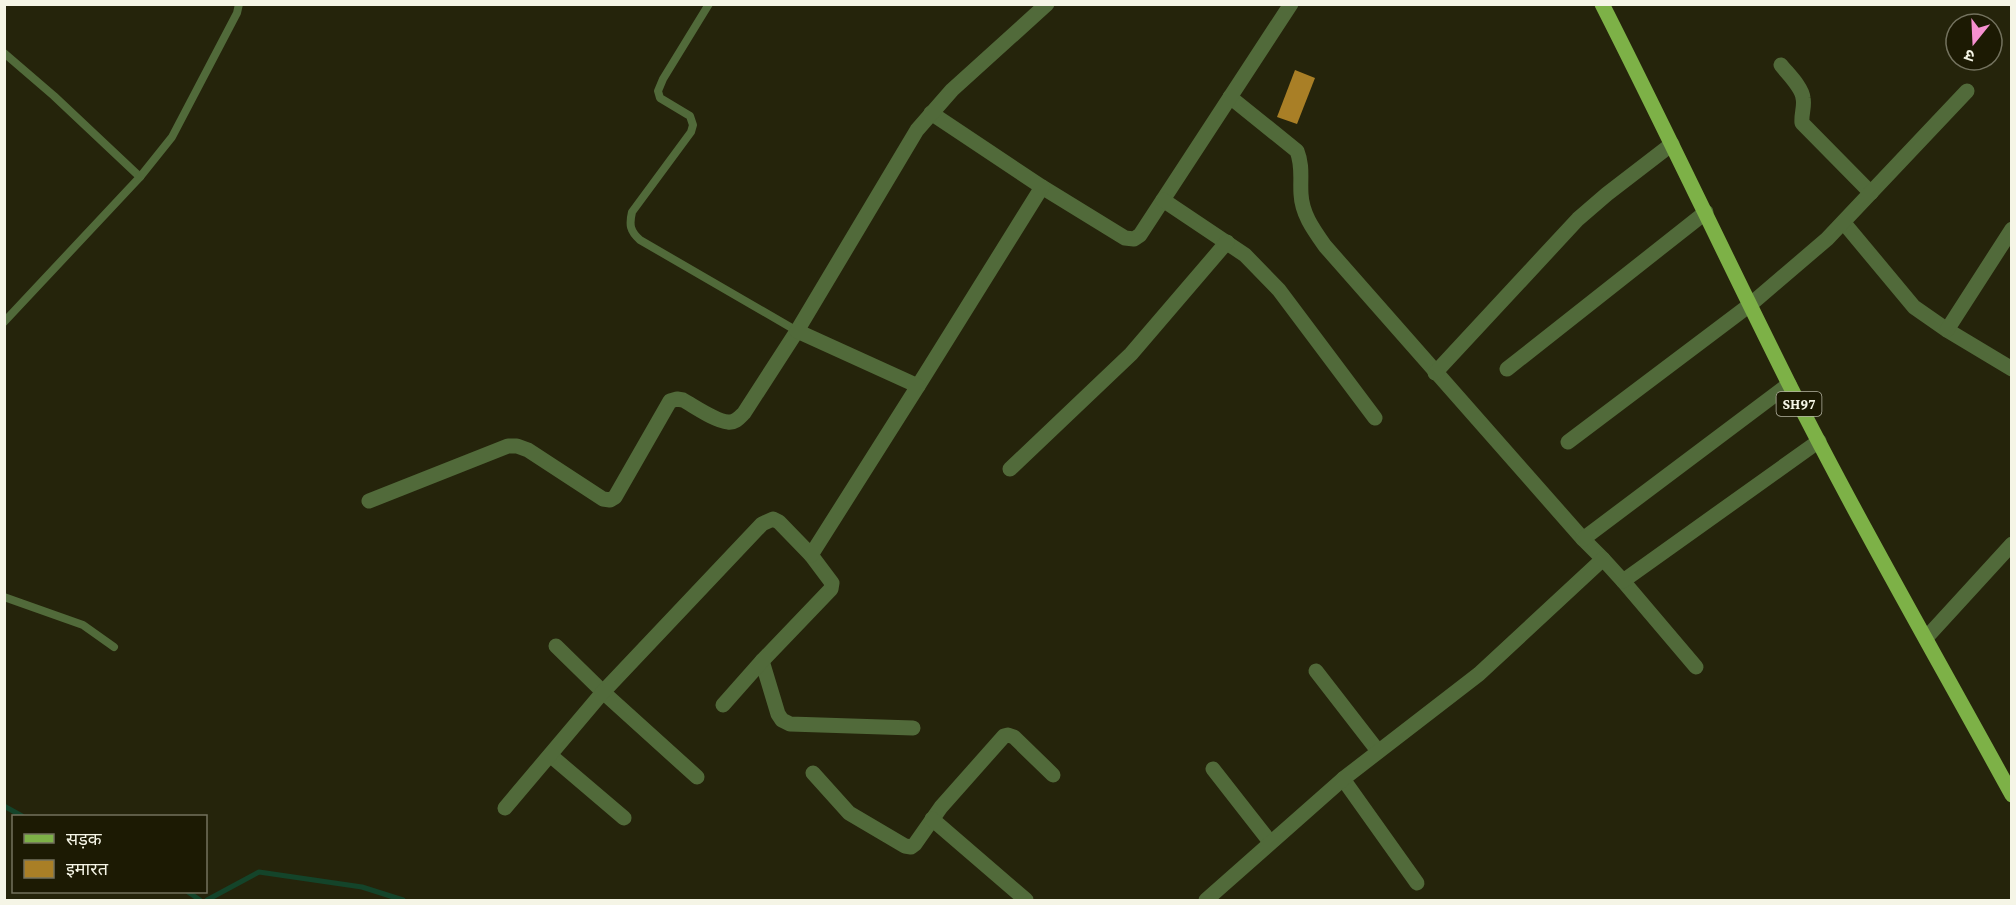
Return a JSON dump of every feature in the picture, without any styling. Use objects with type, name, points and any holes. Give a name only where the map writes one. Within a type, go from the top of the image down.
[{"type":"main road","name":"SH97","points":[[1602,4],[1789,384],[1860,521],[2012,795]]},
{"type":"street","points":[[931,113],[1042,187],[1125,238],[1134,239],[1140,235],[1291,4]]},
{"type":"street","points":[[369,501],[508,446],[528,450],[603,499],[610,500],[615,497],[670,401],[683,400],[729,423],[737,420],[744,413],[797,332],[917,130],[952,90],[1047,5]]},
{"type":"street","points":[[1781,65],[1801,92],[1803,98],[1802,123],[1871,193]]},
{"type":"street","points":[[1568,442],[1751,304],[1844,224],[1967,90]]},
{"type":"street","points":[[1230,97],[1297,151],[1301,162],[1301,195],[1304,212],[1325,246],[1435,373],[1623,581],[1696,667]]},
{"type":"street","points":[[1435,373],[1578,219],[1672,144]]},
{"type":"street","points":[[811,555],[1042,187]]},
{"type":"street","points":[[1163,200],[1245,255],[1279,290],[1375,418]]},
{"type":"street","points":[[1507,369],[1706,212]]},
{"type":"street","points":[[1844,224],[1914,307],[2012,369]]},
{"type":"street","points":[[1947,330],[2012,229]]},
{"type":"street","points":[[1010,470],[1131,354],[1227,242]]},
{"type":"street","points":[[797,332],[918,386]]},
{"type":"street","points":[[1583,539],[1789,384]]},
{"type":"street","points":[[1623,581],[1819,441]]},
{"type":"street","points":[[505,808],[603,692],[762,524],[773,519],[780,522],[811,555],[832,583],[831,589],[723,705]]},
{"type":"street","points":[[1926,638],[2012,544]]},
{"type":"street","points":[[1206,900],[1342,779],[1479,674],[1603,559]]},
{"type":"street","points":[[556,646],[696,777]]},
{"type":"street","points":[[762,661],[778,714],[782,720],[790,724],[913,728]]},
{"type":"street","points":[[1316,671],[1378,751]]},
{"type":"street","points":[[813,773],[849,813],[905,846],[911,847],[932,819],[1004,736],[1014,737],[1053,775]]},
{"type":"street","points":[[550,754],[624,818]]},
{"type":"street","points":[[1213,769],[1270,842]]},
{"type":"street","points":[[1342,779],[1417,883]]},
{"type":"street","points":[[932,819],[1026,900]]},
{"type":"lane","points":[[4,322],[140,177],[172,137],[240,4]]},
{"type":"lane","points":[[709,4],[658,91],[660,98],[690,116],[693,124],[691,132],[632,212],[630,222],[632,232],[640,240],[797,332]]},
{"type":"lane","points":[[4,53],[54,96],[140,177]]},
{"type":"lane","points":[[4,597],[83,625],[114,647]]},
{"type":"building","points":[[1295,70],[1315,78],[1297,124],[1277,117]]},
{"type":"waterway","points":[[4,806],[20,815]]},
{"type":"waterway","points":[[207,900],[259,872],[362,887],[403,900]]},
{"type":"waterway","points":[[190,893],[200,900]]}]
